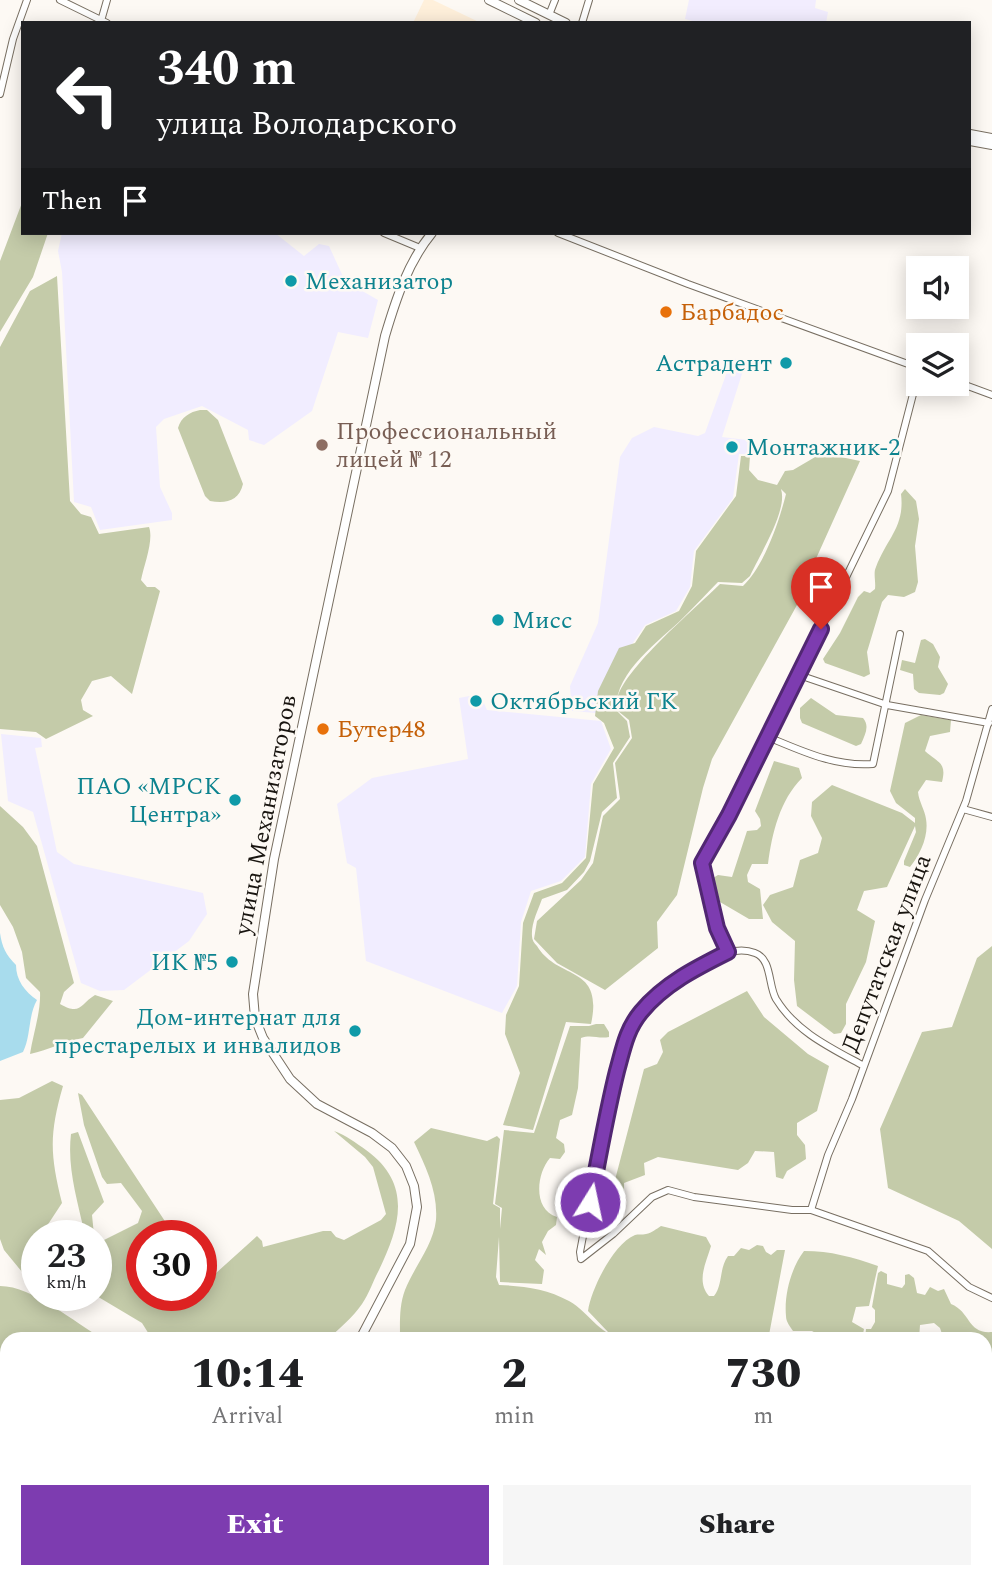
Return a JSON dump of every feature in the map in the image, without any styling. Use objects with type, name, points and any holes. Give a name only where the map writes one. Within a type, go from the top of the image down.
[{"type":"main road","points":[[489,0],[532,21]]},
{"type":"main road","points":[[519,0],[562,21]]},
{"type":"main road","points":[[971,134],[992,138]]},
{"type":"main road","points":[[971,141],[992,145]]},
{"type":"main road","name":"улица Механизаторов","points":[[364,1332],[410,1244],[417,1207],[414,1186],[406,1166],[392,1148],[372,1133],[317,1104],[290,1079],[262,1038],[255,1018],[254,979],[272,868],[362,439],[391,317],[403,282],[420,248],[430,235]]},
{"type":"street","points":[[0,94],[13,38],[27,0]]},
{"type":"street","points":[[60,0],[101,20],[107,0]]},
{"type":"street","points":[[549,15],[555,0]]},
{"type":"street","points":[[583,21],[589,0]]},
{"type":"street","points":[[389,235],[420,248]]},
{"type":"street","points":[[563,235],[906,364]]},
{"type":"street","points":[[969,386],[992,395]]},
{"type":"street","points":[[728,952],[717,928],[702,863],[799,675],[888,491],[912,396]]},
{"type":"street","points":[[768,737],[821,759],[861,765],[873,764],[900,634]]},
{"type":"street","points":[[799,675],[887,705],[989,723]]},
{"type":"street","name":"Депутатская улица","points":[[811,1210],[828,1155],[925,900],[963,809],[992,709]]},
{"type":"street","points":[[963,809],[992,817]]},
{"type":"street","points":[[864,1066],[815,1039],[792,1020],[776,999],[769,981],[767,964],[760,955],[744,950],[728,952],[693,969],[662,990],[639,1014],[627,1034],[600,1141],[580,1252],[581,1259],[613,1234],[652,1197],[668,1190],[694,1197],[811,1210],[928,1251],[969,1287],[992,1298]]},
{"type":"shaded area","points":[[424,0],[433,0],[477,21],[414,21]]},
{"type":"shaded area","points":[[689,0],[816,0],[815,8],[828,12],[826,21],[685,19]]},
{"type":"shaded area","points":[[62,235],[278,235],[304,256],[319,244],[329,246],[345,281],[378,300],[368,338],[338,332],[312,411],[264,445],[249,440],[248,430],[202,406],[164,419],[156,427],[160,487],[172,513],[172,520],[100,530],[91,507],[74,502],[62,272],[58,251]]},
{"type":"shaded area","points":[[732,358],[746,361],[722,437],[756,441],[754,454],[739,454],[733,498],[694,551],[690,587],[676,611],[645,625],[598,695],[596,713],[572,711],[570,686],[598,623],[620,457],[632,438],[654,427],[698,436],[705,433]]},
{"type":"shaded area","name":"Октябрьский ГК","points":[[480,694],[487,710],[601,721],[611,749],[591,784],[585,857],[561,881],[531,891],[521,922],[517,986],[502,1013],[366,961],[356,868],[347,863],[337,804],[372,778],[468,759],[459,698]]},
{"type":"shaded area","points":[[1,734],[41,738],[42,747],[35,748],[57,852],[74,864],[203,893],[207,914],[189,941],[124,990],[100,991],[81,983],[33,812],[8,801]]},
{"type":"green space","points":[[21,205],[21,235],[47,235],[33,277],[0,332],[0,261]]},
{"type":"green space","points":[[57,276],[70,501],[81,514],[91,517],[99,534],[149,527],[149,546],[141,580],[147,587],[155,587],[160,591],[132,694],[111,676],[92,681],[81,700],[83,710],[93,716],[46,739],[36,732],[0,729],[0,347],[30,291]]},
{"type":"green space","points":[[207,410],[218,420],[243,484],[231,500],[210,501],[205,496],[178,428],[186,416]]},
{"type":"green space","points":[[822,453],[860,461],[815,561],[808,585],[712,759],[677,895],[657,922],[658,948],[605,990],[557,963],[534,939],[537,921],[581,880],[593,863],[603,816],[620,799],[615,763],[632,738],[629,720],[618,711],[617,701],[616,710],[627,721],[630,737],[613,763],[617,798],[602,812],[590,861],[584,872],[567,890],[542,899],[532,931],[533,941],[546,957],[585,982],[591,991],[591,1024],[566,1022],[533,1130],[503,1125],[520,1073],[505,1034],[506,1015],[519,986],[523,923],[534,893],[562,883],[586,858],[593,784],[614,748],[604,723],[595,716],[598,691],[619,648],[635,643],[646,626],[679,611],[692,586],[696,551],[736,496],[741,456],[750,456],[749,470],[758,480],[777,485],[785,471],[793,470]],"holes":[[[781,489],[786,494],[779,517],[770,543],[751,577],[743,586],[720,584],[645,657],[617,699],[630,670],[640,658],[718,582],[742,583],[750,576],[777,520],[781,508]]]},
{"type":"green space","points":[[905,489],[916,501],[919,519],[915,546],[918,582],[915,592],[904,597],[888,595],[882,602],[867,652],[870,674],[864,677],[825,663],[823,659],[858,597],[864,591],[870,593],[875,589],[875,569],[898,524],[901,494]]},
{"type":"green space","points":[[925,639],[933,644],[940,657],[938,667],[948,684],[940,695],[919,693],[914,689],[913,674],[900,670],[902,660],[915,663],[921,640]]},
{"type":"green space","points":[[811,698],[836,715],[863,718],[866,727],[861,744],[856,746],[802,723],[800,708]]},
{"type":"green space","points":[[921,715],[951,720],[950,732],[930,736],[925,751],[942,767],[942,782],[926,780],[918,792],[927,825],[923,845],[914,862],[910,867],[904,865],[916,832],[915,826],[887,887],[864,891],[857,910],[875,921],[866,962],[846,1004],[846,1024],[841,1033],[834,1034],[797,1006],[794,980],[795,941],[772,922],[763,905],[770,895],[793,887],[800,860],[818,853],[822,838],[811,816],[812,802],[832,785],[902,813],[915,823],[915,818],[896,803],[890,791],[905,723]]},
{"type":"green space","points":[[774,761],[799,768],[802,778],[788,796],[778,818],[768,864],[752,864],[747,875],[748,882],[760,889],[763,919],[749,919],[720,902],[713,878],[718,875],[732,877],[747,831],[757,830],[761,826],[755,811]]},
{"type":"green space","points":[[0,806],[23,827],[37,846],[74,983],[64,992],[60,1004],[76,1009],[95,995],[113,1001],[83,1038],[30,1054],[40,992],[26,978],[22,952],[13,927],[0,905]]},
{"type":"green space","points":[[992,946],[992,1249],[959,1221],[888,1188],[880,1129],[922,1032],[952,1027],[977,958]]},
{"type":"green space","points":[[747,991],[764,1017],[808,1054],[829,1066],[817,1111],[797,1123],[797,1135],[805,1145],[806,1159],[787,1171],[783,1179],[776,1177],[774,1152],[755,1151],[748,1163],[738,1170],[658,1157],[644,1163],[645,1175],[624,1183],[624,1194],[617,1200],[610,1199],[644,1069],[657,1064],[663,1052],[660,1040],[668,1032]]},
{"type":"green space","points":[[604,1024],[609,1037],[581,1038],[578,1088],[572,1115],[560,1120],[556,1138],[564,1144],[565,1152],[560,1159],[550,1158],[542,1173],[539,1191],[541,1199],[549,1213],[557,1217],[556,1225],[548,1231],[542,1242],[546,1255],[539,1249],[535,1260],[544,1270],[542,1284],[500,1282],[499,1237],[496,1277],[499,1285],[535,1289],[561,1297],[607,1332],[400,1332],[403,1296],[431,1239],[436,1220],[433,1190],[414,1142],[431,1128],[487,1141],[497,1136],[500,1139],[493,1204],[500,1208],[500,1229],[502,1208],[495,1204],[504,1130],[534,1133],[570,1026]]},
{"type":"green space","points":[[52,1081],[63,1086],[53,1132],[53,1157],[62,1203],[51,1220],[21,1220],[21,1271],[4,1250],[0,1239],[0,1100],[19,1098]]},
{"type":"green space","points":[[78,1093],[82,1095],[164,1220],[139,1220],[142,1211],[121,1183],[107,1184],[102,1177],[84,1125]]},
{"type":"green space","points":[[334,1131],[347,1137],[381,1163],[391,1177],[398,1206],[392,1237],[367,1296],[335,1332],[148,1332],[142,1323],[112,1305],[112,1236],[126,1229],[126,1311],[217,1311],[217,1272],[257,1236],[263,1247],[323,1231],[331,1231],[344,1240],[381,1220],[386,1214],[373,1167]]},
{"type":"green space","points":[[78,1132],[104,1202],[92,1215],[92,1220],[81,1220],[70,1159],[71,1134]]},
{"type":"green space","points":[[661,1226],[706,1237],[711,1246],[703,1284],[709,1296],[714,1296],[717,1292],[728,1256],[734,1256],[741,1248],[749,1250],[757,1245],[763,1246],[771,1255],[777,1250],[785,1250],[770,1332],[608,1332],[588,1311],[599,1279],[619,1247],[635,1235],[650,1233]]},
{"type":"green space","points":[[804,1251],[823,1252],[878,1266],[869,1306],[856,1307],[852,1322],[864,1329],[863,1332],[793,1331],[786,1318],[786,1299],[789,1282]]},
{"type":"green space","points":[[881,1271],[887,1274],[887,1284],[902,1288],[905,1275],[909,1274],[914,1278],[917,1293],[925,1295],[930,1287],[938,1291],[944,1289],[951,1304],[962,1312],[973,1326],[984,1332],[941,1332],[934,1323],[920,1325],[920,1332],[866,1332],[875,1322],[875,1310],[872,1307],[878,1273]]},
{"type":"green space","points":[[0,1286],[21,1290],[21,1311],[58,1311],[93,1332],[0,1332]]},
{"type":"water","points":[[0,933],[5,950],[16,965],[22,985],[37,1000],[23,1052],[0,1061]]},
{"type":"place","name":"Механизатор","points":[[291,281]]},
{"type":"place","name":"Барбадос","points":[[666,312]]},
{"type":"place","name":"Астрадент","points":[[786,363]]},
{"type":"place","name":"Профессиональный лицей № 12","points":[[322,445]]},
{"type":"place","name":"Монтажник-2","points":[[732,447]]},
{"type":"place","name":"Мисс","points":[[498,620]]},
{"type":"place","name":"Октябрьский ГК","points":[[476,701]]},
{"type":"place","name":"Бутер48","points":[[323,729]]},
{"type":"place","name":"ПАО «МРСК Центра»","points":[[235,800]]},
{"type":"place","name":"ИК №5","points":[[232,962]]},
{"type":"place","name":"Дом-интернат для престарелых и инвалидов","points":[[355,1031]]},
{"type":"route","points":[[590,1202],[597,1154],[627,1034],[639,1014],[662,990],[693,969],[728,952],[717,928],[702,863],[729,815],[821,629]]}]
